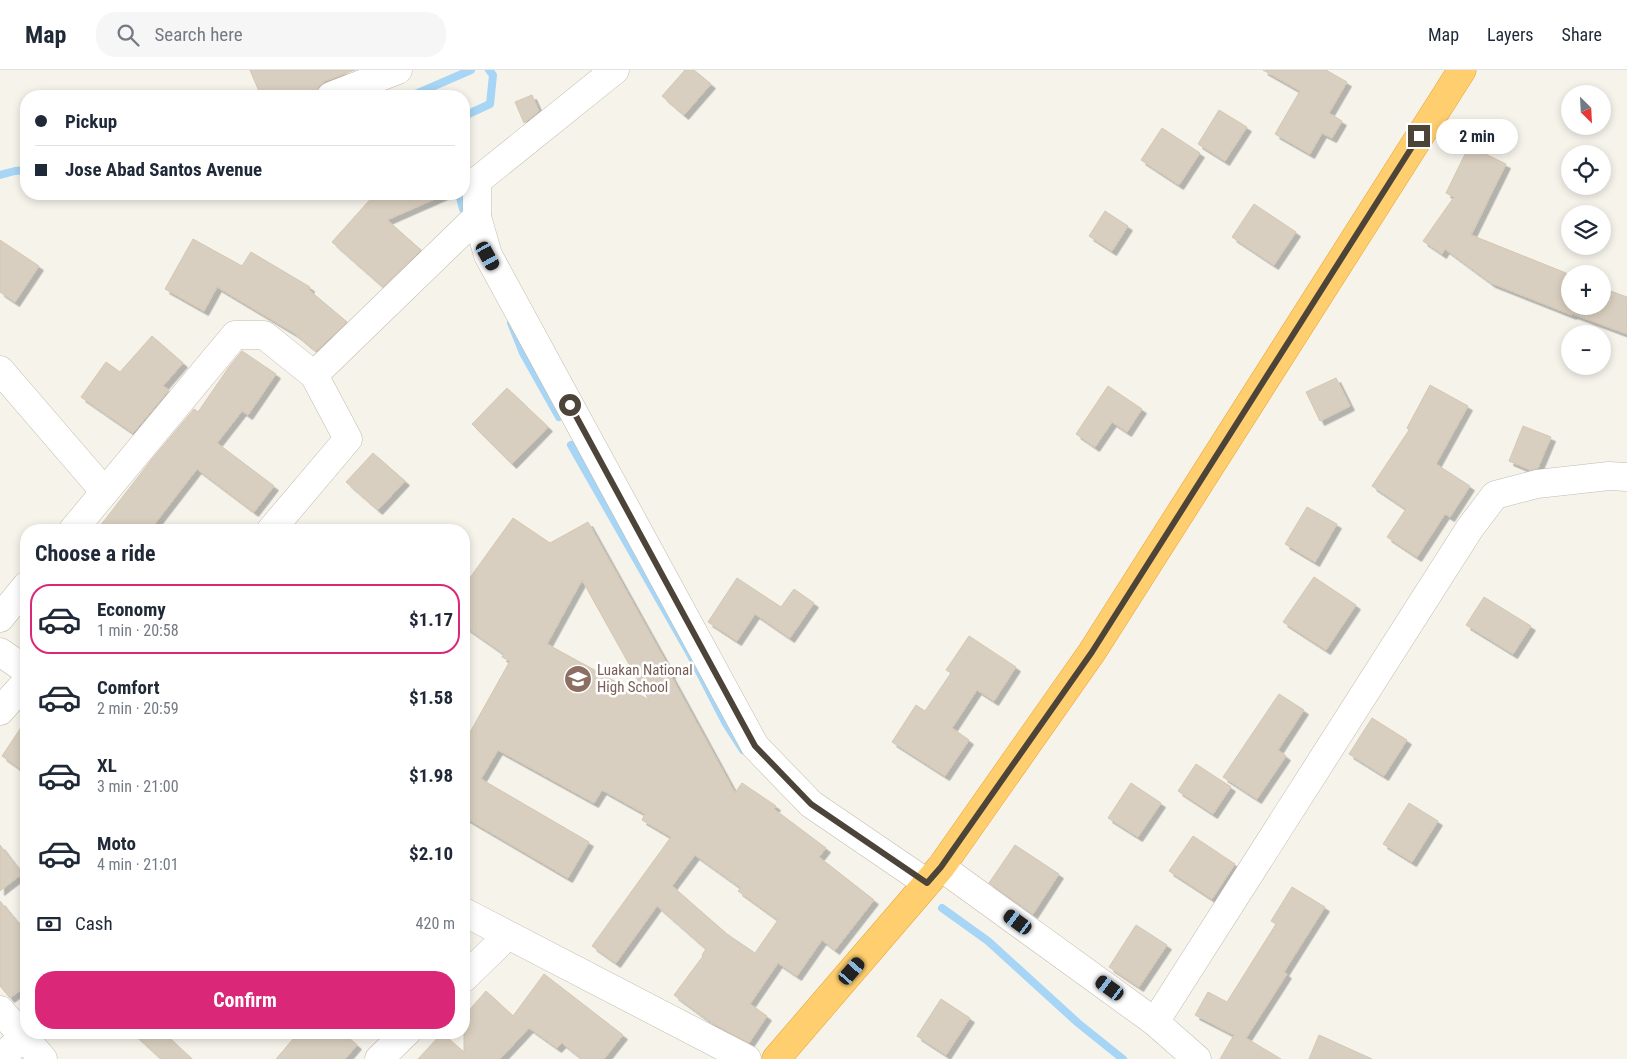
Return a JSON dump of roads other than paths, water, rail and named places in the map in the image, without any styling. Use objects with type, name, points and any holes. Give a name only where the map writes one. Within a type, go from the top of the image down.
[{"type":"highway","points":[[776,1059],[934,875],[1092,652],[1462,70]]},
{"type":"street","points":[[346,90],[398,70]]},
{"type":"street","points":[[616,70],[477,181],[477,217],[488,256],[755,746],[811,804],[934,875],[1155,1022],[1196,1059]]},
{"type":"street","points":[[314,376],[477,217]]},
{"type":"street","points":[[78,524],[235,336],[264,335],[314,376],[348,439],[276,524]]},
{"type":"street","points":[[0,370],[105,492]]},
{"type":"street","points":[[1155,1022],[1470,528],[1495,494],[1537,484],[1610,476],[1627,477]]},
{"type":"street","points":[[0,618],[20,593]]},
{"type":"street","points":[[0,652],[20,666]]},
{"type":"street","points":[[0,711],[20,689]]},
{"type":"street","points":[[470,915],[747,1059]]},
{"type":"street","points":[[470,972],[507,936]]},
{"type":"street","points":[[0,1010],[20,1029]]},
{"type":"street","points":[[0,1059],[22,1039]]},
{"type":"street","points":[[29,1039],[43,1059]]},
{"type":"street","points":[[379,1059],[399,1039]]},
{"type":"waterway","points":[[425,90],[471,70]]},
{"type":"waterway","points":[[470,113],[490,104],[493,75],[489,70]]},
{"type":"waterway","points":[[0,175],[20,171]]},
{"type":"waterway","points":[[461,200],[463,209]]},
{"type":"waterway","points":[[511,323],[523,353],[559,417]]},
{"type":"waterway","points":[[571,445],[689,652],[725,722],[743,750]]},
{"type":"waterway","points":[[942,908],[988,941],[1078,1023],[1123,1059]]},
{"type":"place","name":"Luakan National High School","points":[[578,679]]}]
